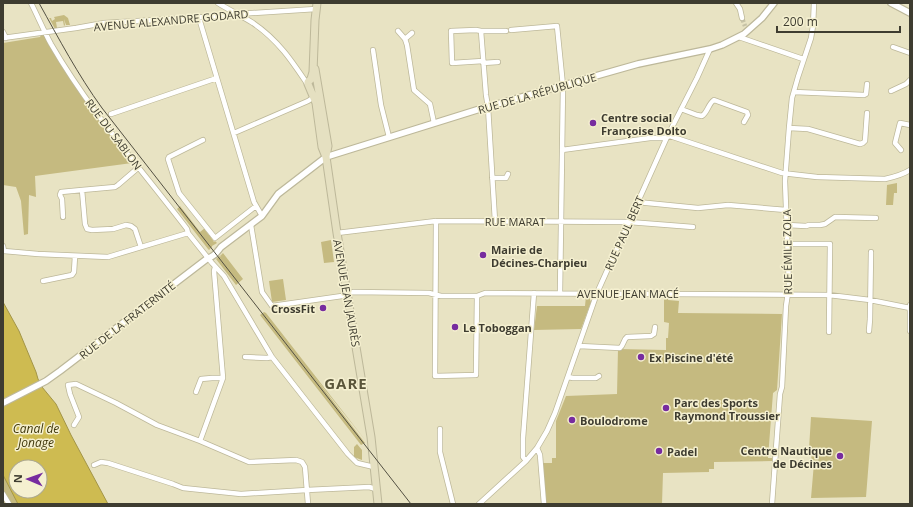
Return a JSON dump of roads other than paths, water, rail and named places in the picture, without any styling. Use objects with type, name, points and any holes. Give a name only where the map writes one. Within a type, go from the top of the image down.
[{"type":"main road","name":"AVENUE JEAN JAURÈS","points":[[316,6],[314,63],[313,72],[309,83],[316,103],[322,147],[326,157],[337,233],[348,293],[369,428],[376,504]]},
{"type":"main road","name":"AVENUE JEAN JAURÈS","points":[[314,63],[328,146],[326,157]]},
{"type":"main road","points":[[309,83],[315,79],[318,84]]},
{"type":"street","name":"RUE DU SABLON","points":[[31,3],[52,45],[81,91],[139,168],[187,228],[188,233],[224,276],[272,356],[348,454],[357,463],[372,467]]},
{"type":"street","points":[[218,3],[260,28],[280,46],[309,83]]},
{"type":"street","points":[[736,3],[740,9],[742,18]]},
{"type":"street","name":"RUE DE LA RÉPUBLIQUE","points":[[326,157],[434,123],[638,64],[710,49],[722,45],[739,36],[762,18],[774,3]]},
{"type":"street","name":"RUE ÉMILE ZOLA","points":[[772,504],[780,394],[782,387],[786,306],[789,286],[785,173],[794,92],[803,59],[811,38],[814,3]]},
{"type":"street","points":[[892,3],[910,13]]},
{"type":"street","name":"AVENUE ALEXANDRE GODARD","points":[[4,38],[104,23],[199,18],[316,6]]},
{"type":"street","points":[[199,18],[254,202],[262,216]]},
{"type":"street","points":[[512,30],[557,26],[563,86],[560,293]]},
{"type":"street","points":[[498,62],[452,63],[451,31],[506,31]]},
{"type":"street","points":[[481,31],[488,107],[495,221]]},
{"type":"street","points":[[3,32],[4,38]]},
{"type":"street","points":[[398,32],[405,39],[407,45],[414,90],[430,104],[434,123]]},
{"type":"street","points":[[405,39],[412,33]]},
{"type":"street","points":[[739,36],[803,59]]},
{"type":"street","points":[[893,47],[910,53]]},
{"type":"street","name":"RUE PAUL BERT","points":[[479,504],[526,461],[537,448],[547,431],[555,414],[597,293],[667,137],[710,49]]},
{"type":"street","points":[[373,50],[381,105],[389,137]]},
{"type":"street","points":[[111,114],[217,78]]},
{"type":"street","points":[[891,92],[908,85],[910,80]]},
{"type":"street","points":[[794,92],[864,95],[866,94],[867,84]]},
{"type":"street","points":[[234,133],[314,97]]},
{"type":"street","points":[[682,109],[702,116],[710,103],[714,100],[747,112],[748,115],[744,122]]},
{"type":"street","points":[[789,128],[808,129],[860,144],[865,141],[867,113]]},
{"type":"street","points":[[900,150],[895,143],[900,123],[910,126]]},
{"type":"street","points":[[562,150],[650,138],[671,137],[785,173],[817,177],[885,179],[895,177],[910,170]]},
{"type":"street","points":[[203,140],[169,157],[168,159],[179,193],[215,238],[256,206]]},
{"type":"street","name":"RUE DE LA FRATERNITÉ","points":[[3,404],[46,381],[208,258],[213,256],[262,216],[278,194],[326,157]]},
{"type":"street","points":[[63,216],[62,199],[60,195],[61,192],[115,187],[139,168]]},
{"type":"street","points":[[492,178],[506,178],[508,174]]},
{"type":"street","points":[[82,190],[85,224],[88,229],[113,229],[126,225],[131,226],[134,229],[141,247]]},
{"type":"street","points":[[637,202],[698,208],[728,205],[786,210]]},
{"type":"street","points":[[787,225],[806,226],[825,224],[835,217],[876,218]]},
{"type":"street","name":"RUE MARAT","points":[[337,233],[436,222],[495,221],[629,222],[693,227]]},
{"type":"street","points":[[436,222],[435,376],[476,375],[477,296]]},
{"type":"street","name":"AVENUE JEAN MACÉ","points":[[251,225],[262,292],[272,306],[342,296],[352,292],[429,293],[441,296],[477,296],[485,293],[829,295],[910,307],[910,331]]},
{"type":"street","points":[[3,246],[4,251],[108,257],[188,233]]},
{"type":"street","points":[[793,244],[830,244],[829,332]]},
{"type":"street","points":[[869,331],[871,252]]},
{"type":"street","points":[[43,281],[72,275],[74,272],[75,256]]},
{"type":"street","points":[[200,441],[223,378],[214,271],[215,267]]},
{"type":"street","points":[[526,461],[523,456],[523,438],[534,293]]},
{"type":"street","points":[[579,346],[620,348],[627,337],[651,336],[654,334],[655,327]]},
{"type":"street","points":[[245,357],[267,358],[272,356]]},
{"type":"street","points":[[568,377],[596,378],[598,376]]},
{"type":"street","points":[[196,392],[201,379],[223,378]]},
{"type":"street","points":[[74,425],[78,417],[68,385],[76,384],[157,425],[200,441],[249,462],[296,460],[302,462],[305,467],[308,504]]},
{"type":"street","points":[[440,429],[440,452],[453,504]]},
{"type":"street","points":[[537,448],[540,455],[544,504]]},
{"type":"street","points":[[94,465],[101,462],[115,465],[183,488],[241,494],[374,488]]},
{"type":"street","points":[[3,494],[9,504]]},
{"type":"water","name":"Canal de Jonage","points":[[3,302],[19,331],[42,387],[56,404],[108,504],[18,504],[15,499],[48,499],[48,459],[8,459],[8,485],[3,475]]},
{"type":"tunnel","points":[[742,18],[745,26]]},
{"type":"tram line","points":[[39,3],[77,70],[102,108],[411,504]]},
{"type":"place","name":"Centre social Françoise Dolto","points":[[593,123]]},
{"type":"place","name":"Mairie de Décines-Charpieu","points":[[483,255]]},
{"type":"place","name":"CrossFit","points":[[323,308]]},
{"type":"place","name":"Le Toboggan","points":[[455,327]]},
{"type":"place","name":"Ex Piscine d'été","points":[[641,357]]},
{"type":"place","name":"Parc des Sports Raymond Troussier","points":[[666,408]]},
{"type":"place","name":"Boulodrome","points":[[572,420]]},
{"type":"place","name":"Padel","points":[[659,451]]},
{"type":"place","name":"Centre Nautique de Décines","points":[[840,456]]},
{"type":"district","name":"GARE","points":[[346,383]]}]
